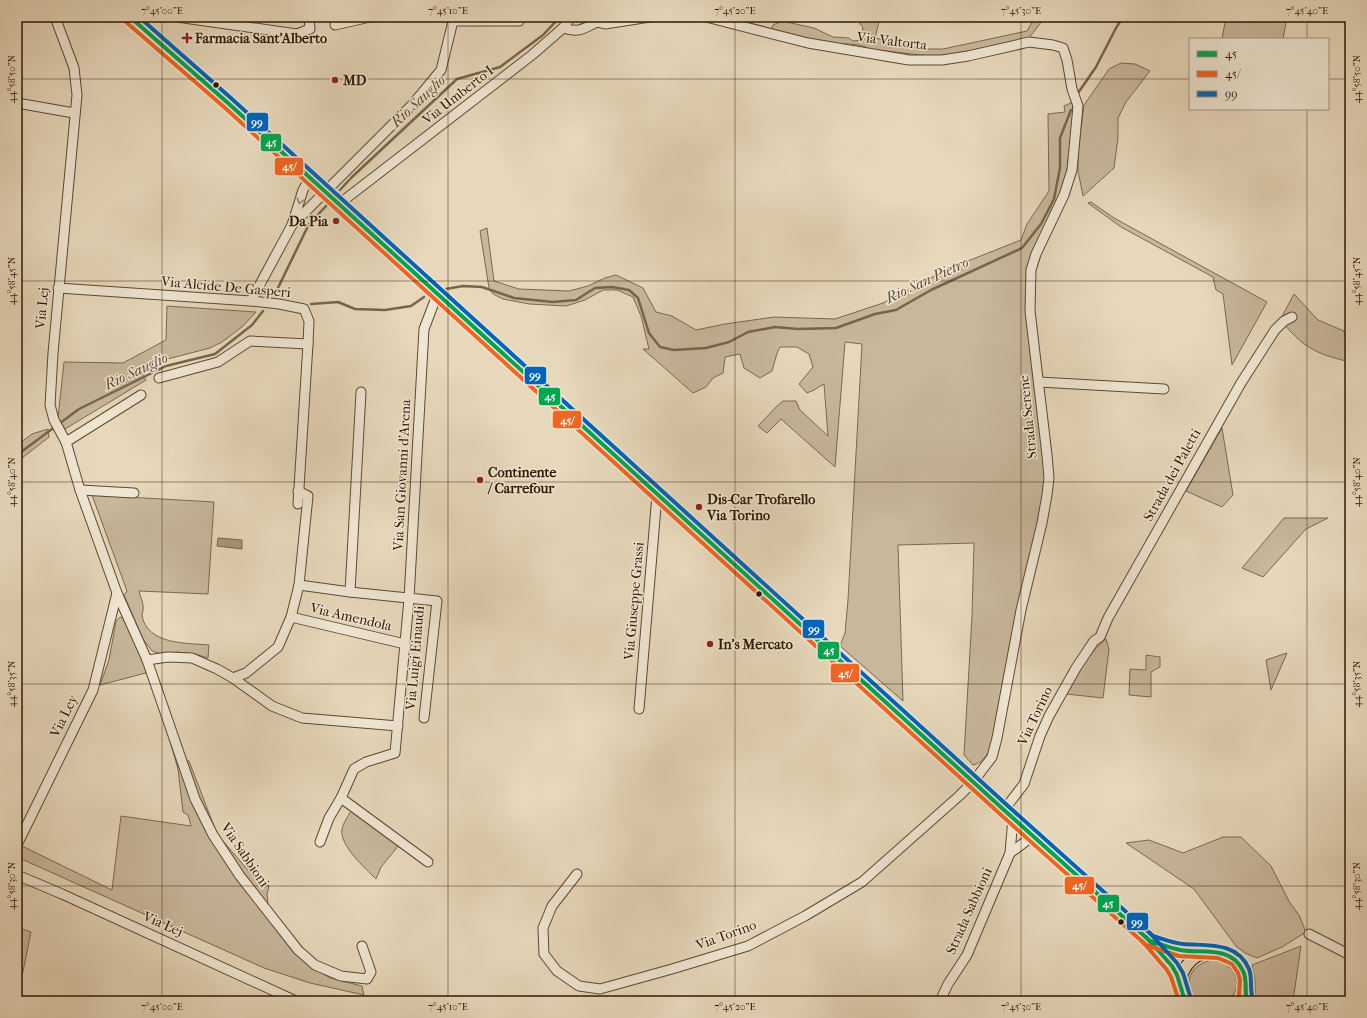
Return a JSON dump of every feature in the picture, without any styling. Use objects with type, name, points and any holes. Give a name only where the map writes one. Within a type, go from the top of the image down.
[{"type":"main road","points":[[130,17],[144,21],[325,192],[1012,818],[1150,941],[1172,966],[1177,975],[1183,997]]},
{"type":"main road","points":[[1150,941],[1180,950],[1219,952],[1226,954],[1240,964],[1246,979],[1245,999]]},
{"type":"main road","points":[[1183,997],[1182,976],[1186,965],[1194,958],[1206,952]]},
{"type":"street","name":"Via Lej","points":[[54,17],[74,68],[77,95],[74,113],[58,288],[50,405],[54,420],[66,442],[80,490],[117,593],[148,660]]},
{"type":"street","points":[[177,17],[297,34],[310,30],[309,17]]},
{"type":"street","points":[[335,25],[370,17]]},
{"type":"street","name":"Via Umberto I","points":[[339,204],[532,55],[563,28],[571,17]]},
{"type":"street","points":[[589,17],[597,22],[605,24],[650,17]]},
{"type":"street","name":"Via Valtorta","points":[[706,17],[808,43],[909,60],[942,60],[968,56],[1029,42],[1053,45],[1063,48]]},
{"type":"street","points":[[292,225],[412,105],[441,70],[453,19],[519,21]]},
{"type":"street","points":[[563,28],[573,31],[584,29],[597,22]]},
{"type":"street","name":"Strada Serene","points":[[973,782],[992,757],[998,738],[1021,610],[1042,523],[1047,495],[1049,478],[1030,311],[1031,270],[1036,254],[1064,195],[1072,170],[1078,106],[1072,89],[1067,60],[1063,48]]},
{"type":"street","points":[[17,103],[74,113]]},
{"type":"street","points":[[251,301],[292,225],[303,190],[310,178]]},
{"type":"street","name":"Via Alcide De Gasperi","points":[[58,288],[251,301],[279,304],[304,309],[309,321],[298,504]]},
{"type":"street","name":"Via San Giovanni d'Arena","points":[[341,798],[354,769],[366,762],[395,753],[409,598],[424,329],[438,295]]},
{"type":"street","name":"Strada dei Paletti","points":[[1100,637],[1108,618],[1241,383],[1275,330],[1284,321],[1292,317]]},
{"type":"street","points":[[159,378],[218,362],[250,341],[308,344]]},
{"type":"street","points":[[1039,382],[1164,389]]},
{"type":"street","points":[[350,592],[361,392]]},
{"type":"street","points":[[66,442],[141,395]]},
{"type":"street","points":[[80,490],[134,493]]},
{"type":"street","points":[[233,678],[246,673],[278,647],[291,617],[300,585],[308,496],[298,491]]},
{"type":"street","name":"Via Giuseppe Grassi","points":[[638,709],[657,495]]},
{"type":"street","points":[[300,585],[409,598]]},
{"type":"street","name":"Via Ley","points":[[17,845],[93,690],[117,593]]},
{"type":"street","name":"Via Luigi Einaudi","points":[[409,598],[437,601],[424,718]]},
{"type":"street","name":"Via Amendola","points":[[291,617],[405,644]]},
{"type":"street","name":"Via Torino","points":[[1004,810],[1024,784],[1040,736],[1060,695],[1080,661],[1094,641],[1100,637]]},
{"type":"street","points":[[148,660],[168,657],[192,658],[233,678],[272,706],[302,718],[398,726]]},
{"type":"street","name":"Via Sabbioni","points":[[148,660],[195,799],[213,836],[240,876],[298,950],[315,964],[341,976],[367,979],[371,972],[362,946]]},
{"type":"street","name":"Via Torino","points":[[577,874],[552,906],[543,928],[544,954],[557,971],[579,986],[600,989],[748,946],[805,916],[862,882],[973,782]]},
{"type":"street","points":[[320,842],[329,818],[341,798],[428,862]]},
{"type":"street","name":"Strada Sabbioni","points":[[940,1001],[948,984],[967,954],[1010,853],[1012,818]]},
{"type":"street","points":[[1010,853],[1033,836]]},
{"type":"street","name":"Via Lej","points":[[17,874],[296,1001]]},
{"type":"street","points":[[1309,934],[1350,955]]},
{"type":"shaded area","points":[[861,17],[880,17],[875,38],[922,49],[943,49],[1027,31],[1035,17],[1045,17],[1029,38],[944,56],[920,55],[869,49],[860,45],[834,44],[800,38],[771,30],[773,25],[782,21],[814,28],[833,37],[849,38],[853,41],[861,40],[863,27],[860,24]]},
{"type":"shaded area","points":[[1226,17],[1287,17],[1283,38],[1222,38]]},
{"type":"shaded area","points":[[1121,63],[1135,64],[1150,71],[1126,102],[1118,118],[1118,138],[1114,168],[1083,196],[1078,171],[1078,152],[1084,105],[1109,69]]},
{"type":"shaded area","points":[[1073,102],[1073,116],[1067,170],[1059,199],[1028,270],[1045,479],[1043,500],[995,738],[984,758],[977,764],[973,765],[964,755],[972,616],[974,543],[898,545],[903,701],[840,646],[845,633],[848,600],[862,344],[845,342],[835,467],[781,419],[767,433],[758,426],[783,401],[796,401],[800,410],[828,436],[824,384],[807,393],[799,384],[813,367],[809,354],[797,347],[780,347],[772,371],[760,378],[744,368],[740,354],[725,357],[723,373],[713,378],[706,387],[693,393],[643,349],[649,349],[641,316],[633,297],[617,290],[603,290],[585,300],[566,306],[529,304],[503,299],[493,294],[489,288],[480,231],[487,228],[494,281],[519,289],[569,291],[588,286],[605,278],[616,275],[643,288],[656,312],[672,316],[696,330],[774,317],[835,319],[883,303],[950,268],[1021,240],[1027,224],[1049,191],[1048,114],[1065,112],[1064,106]]},
{"type":"shaded area","points":[[1091,202],[1114,218],[1267,302],[1232,365],[1223,294],[1216,290],[1213,277],[1121,227],[1088,203]]},
{"type":"shaded area","points":[[1294,294],[1318,320],[1344,331],[1350,362],[1327,356],[1304,344],[1280,320]]},
{"type":"shaded area","points":[[167,306],[256,312],[242,327],[222,342],[210,348],[160,361],[141,372],[146,380],[65,429],[58,418],[64,362],[123,363],[166,340]]},
{"type":"shaded area","points":[[1222,428],[1233,495],[1222,507],[1186,491]]},
{"type":"shaded area","points":[[48,429],[49,437],[17,462],[17,445],[32,434]]},
{"type":"shaded area","points":[[92,495],[214,502],[208,594],[139,591],[143,602],[142,616],[146,625],[152,632],[170,641],[209,645],[208,658],[195,654],[177,652],[162,654],[152,651],[143,639],[124,595],[127,591]]},
{"type":"shaded area","points":[[1284,518],[1328,518],[1306,529],[1263,577],[1242,568]]},
{"type":"shaded area","points":[[218,538],[242,540],[242,549],[217,546]]},
{"type":"shaded area","points":[[120,617],[126,620],[144,662],[146,673],[100,685],[109,660],[116,621]]},
{"type":"shaded area","points":[[1106,639],[1109,649],[1103,698],[1066,694],[1088,658]]},
{"type":"shaded area","points":[[1287,653],[1271,690],[1266,660]]},
{"type":"shaded area","points":[[1146,655],[1160,657],[1160,667],[1151,672],[1151,697],[1129,695],[1130,669],[1146,670]]},
{"type":"shaded area","points":[[166,727],[210,839],[312,967],[330,978],[362,986],[364,995],[310,983],[264,968],[17,857],[22,846],[112,890],[121,816],[191,826],[188,815],[183,812],[178,769]]},
{"type":"shaded area","points":[[184,760],[189,761],[217,834],[259,883],[269,886],[267,894],[268,904],[265,903],[215,835],[197,797]]},
{"type":"shaded area","points":[[352,809],[399,845],[381,867],[376,879],[360,863],[344,842],[342,829]]},
{"type":"shaded area","points":[[1223,837],[1241,837],[1271,866],[1290,903],[1299,915],[1306,932],[1282,947],[1257,958],[1245,953],[1236,946],[1194,889],[1126,843],[1149,840],[1183,853]]},
{"type":"shaded area","points":[[17,927],[31,932],[17,1001]]},
{"type":"shaded area","points":[[1301,946],[1293,1001],[1255,1001],[1255,980],[1252,965]]},
{"type":"shaded area","points":[[1213,960],[1227,965],[1232,970],[1237,981],[1234,994],[1229,1001],[1196,1001],[1189,988],[1191,975],[1199,965]]},
{"type":"waterway","name":"Rio Sauglio","points":[[340,190],[457,79],[500,67],[543,35],[560,17]]},
{"type":"waterway","name":"Rio San Pietro","points":[[1078,93],[1096,67],[1123,17]]},
{"type":"waterway","name":"Rio San Pietro","points":[[446,289],[463,286],[482,287],[514,298],[553,302],[576,300],[595,288],[612,287],[629,290],[638,298],[649,333],[660,347],[674,350],[706,348],[729,342],[748,332],[775,327],[798,329],[836,328],[875,314],[896,310],[931,290],[1022,248],[1041,224],[1054,199],[1060,168],[1060,138],[1071,110]]},
{"type":"waterway","name":"Rio Sauglio","points":[[276,292],[309,224],[329,203]]},
{"type":"waterway","name":"Rio San Pietro","points":[[311,304],[338,302],[355,309],[385,310],[411,306],[424,297]]},
{"type":"waterway","name":"Rio Sauglio","points":[[17,455],[79,409],[166,366],[215,354],[252,325],[263,311]]},
{"type":"transit line","name":"45","points":[[130,17],[228,103],[1004,810],[1150,941],[1180,950],[1224,954],[1231,957],[1238,963],[1245,978],[1247,1001]]},
{"type":"transit line","name":"99","points":[[139,17],[232,99],[1008,806],[1153,936],[1179,943],[1211,945],[1229,949],[1244,960],[1251,976],[1251,992],[1253,999]]},
{"type":"transit line","name":"45/","points":[[126,22],[224,107],[1000,814],[1146,945],[1179,956],[1218,958],[1232,964],[1238,973],[1240,980],[1239,995],[1241,1001]]},
{"type":"transit line","name":"99","points":[[1150,933],[1177,963],[1183,973],[1191,999]]},
{"type":"transit line","name":"45","points":[[1146,937],[1172,966],[1177,975],[1185,1001]]},
{"type":"transit line","name":"45/","points":[[1142,941],[1167,970],[1171,977],[1179,1001]]},
{"type":"place","name":"Farmacia Sant'Alberto","points":[[187,38]]},
{"type":"place","name":"MD","points":[[335,80]]},
{"type":"place","name":"Da Pia","points":[[336,221]]},
{"type":"place","name":"Continente / Carrefour","points":[[480,480]]},
{"type":"place","name":"Dis-Car Trofarello Via Torino","points":[[699,507]]},
{"type":"place","name":"In's Mercato","points":[[710,644]]}]
